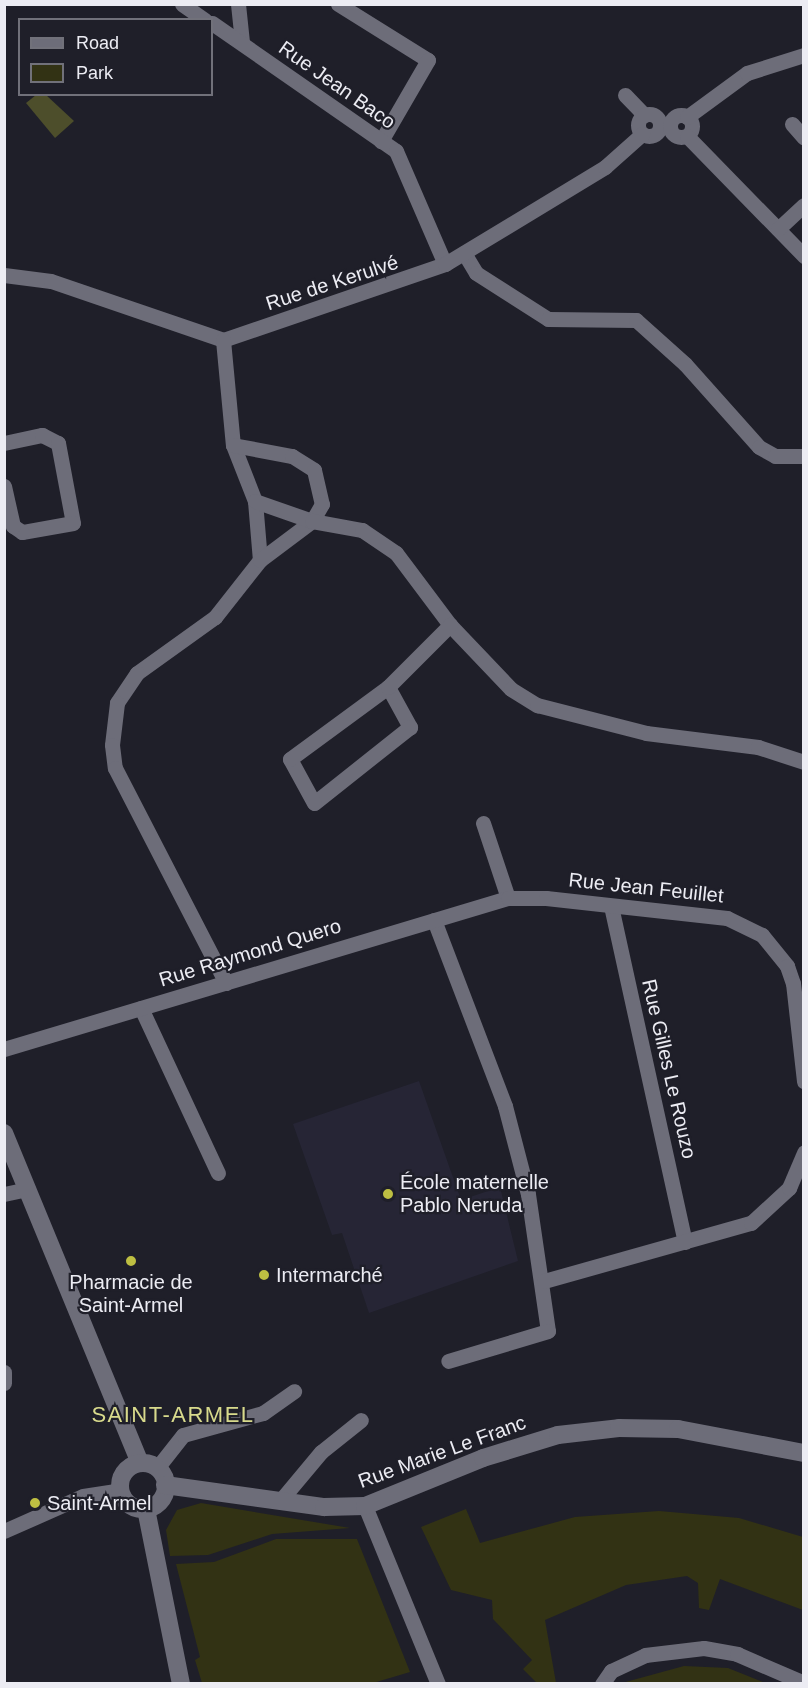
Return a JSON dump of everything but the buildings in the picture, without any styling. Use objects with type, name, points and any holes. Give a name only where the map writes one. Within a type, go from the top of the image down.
[{"type":"street","points":[[182,4],[202,18]]},
{"type":"street","points":[[238,4],[242,44]]},
{"type":"street","points":[[338,4],[428,60],[381,141]]},
{"type":"street","name":"Rue Jean Baco","points":[[213,24],[396,151],[445,264]]},
{"type":"street","points":[[625,95],[648,115],[682,117],[747,73],[804,55]]},
{"type":"street","points":[[648,115],[638,125],[645,135],[682,136],[804,256]]},
{"type":"street","points":[[682,117],[692,126],[682,136]]},
{"type":"street","points":[[792,124],[804,138]]},
{"type":"street","name":"Rue de Kerulvé","points":[[223,340],[445,264],[605,166],[645,135]]},
{"type":"street","points":[[778,229],[804,205]]},
{"type":"street","points":[[464,253],[476,273],[548,319],[636,320],[685,364],[759,447],[775,456],[804,456]]},
{"type":"street","points":[[4,275],[51,281],[223,340],[233,445],[255,501],[260,560]]},
{"type":"street","points":[[4,443],[42,435],[58,443],[73,523],[22,532],[13,526],[4,486]]},
{"type":"street","points":[[226,983],[115,768],[112,723],[117,703],[137,674],[215,617],[260,560],[312,521],[322,504],[314,470],[292,456],[233,445]]},
{"type":"street","points":[[255,501],[312,521],[362,530],[396,553],[450,625],[511,689],[537,705],[646,733],[758,747],[804,762]]},
{"type":"street","points":[[388,687],[410,727],[314,802],[290,759],[388,687],[450,625]]},
{"type":"street","points":[[483,823],[508,898]]},
{"type":"street","name":"Rue Raymond Quero","points":[[4,1049],[508,898]]},
{"type":"street","name":"Rue Jean Feuillet","points":[[508,898],[727,918],[762,935],[782,957],[793,983],[804,1081]]},
{"type":"street","name":"Rue Gilles Le Rouzo","points":[[611,906],[685,1242]]},
{"type":"street","points":[[434,920],[505,1106],[544,1281],[548,1332],[448,1361]]},
{"type":"street","points":[[141,1008],[218,1173]]},
{"type":"street","points":[[4,1133],[154,1472],[158,1503],[146,1509],[130,1504],[121,1490],[124,1473],[154,1472]]},
{"type":"street","points":[[544,1281],[741,1227],[763,1215],[789,1188],[804,1152]]},
{"type":"street","points":[[4,1194],[27,1189]]},
{"type":"street","points":[[4,1372],[4,1383]]},
{"type":"street","points":[[154,1472],[183,1435],[263,1413],[294,1390]]},
{"type":"street","points":[[280,1501],[321,1452],[361,1420]]},
{"type":"street","name":"Rue Marie Le Franc","points":[[154,1472],[280,1501],[365,1506],[483,1458],[558,1435],[619,1428],[678,1429],[804,1453]]},
{"type":"street","points":[[4,1531],[83,1496],[121,1490]]},
{"type":"street","points":[[365,1506],[438,1683]]},
{"type":"street","points":[[146,1509],[177,1682]]},
{"type":"street","points":[[602,1683],[610,1671],[645,1655],[704,1648],[737,1654],[804,1683]]},
{"type":"shaded area","points":[[35,96],[47,96],[74,121],[55,138],[26,103]]},
{"type":"shaded area","name":"École maternelle Pablo Neruda","points":[[419,1081],[461,1200],[500,1187],[518,1261],[369,1313],[342,1233],[332,1235],[293,1124]]},
{"type":"green space","points":[[201,1503],[350,1528],[272,1534],[208,1555],[170,1556],[166,1530],[177,1510]]},
{"type":"green space","points":[[466,1509],[480,1543],[575,1517],[659,1511],[739,1518],[803,1537],[803,1610],[720,1579],[709,1610],[699,1608],[698,1583],[687,1576],[626,1585],[545,1620],[556,1683],[537,1683],[523,1669],[532,1660],[493,1619],[492,1600],[451,1590],[421,1527]]},
{"type":"green space","points":[[276,1539],[357,1539],[410,1672],[373,1683],[202,1683],[195,1660],[200,1657],[176,1564],[214,1562]]},
{"type":"green space","points":[[684,1666],[728,1668],[765,1683],[622,1683]]},
{"type":"place","name":"École maternelle Pablo Neruda","points":[[388,1194]]},
{"type":"place","name":"Pharmacie de Saint-Armel","points":[[131,1261]]},
{"type":"place","name":"Intermarché","points":[[264,1275]]},
{"type":"place","name":"Saint-Armel","points":[[35,1503]]},
{"type":"district","name":"SAINT-ARMEL","points":[[173,1415]]}]
